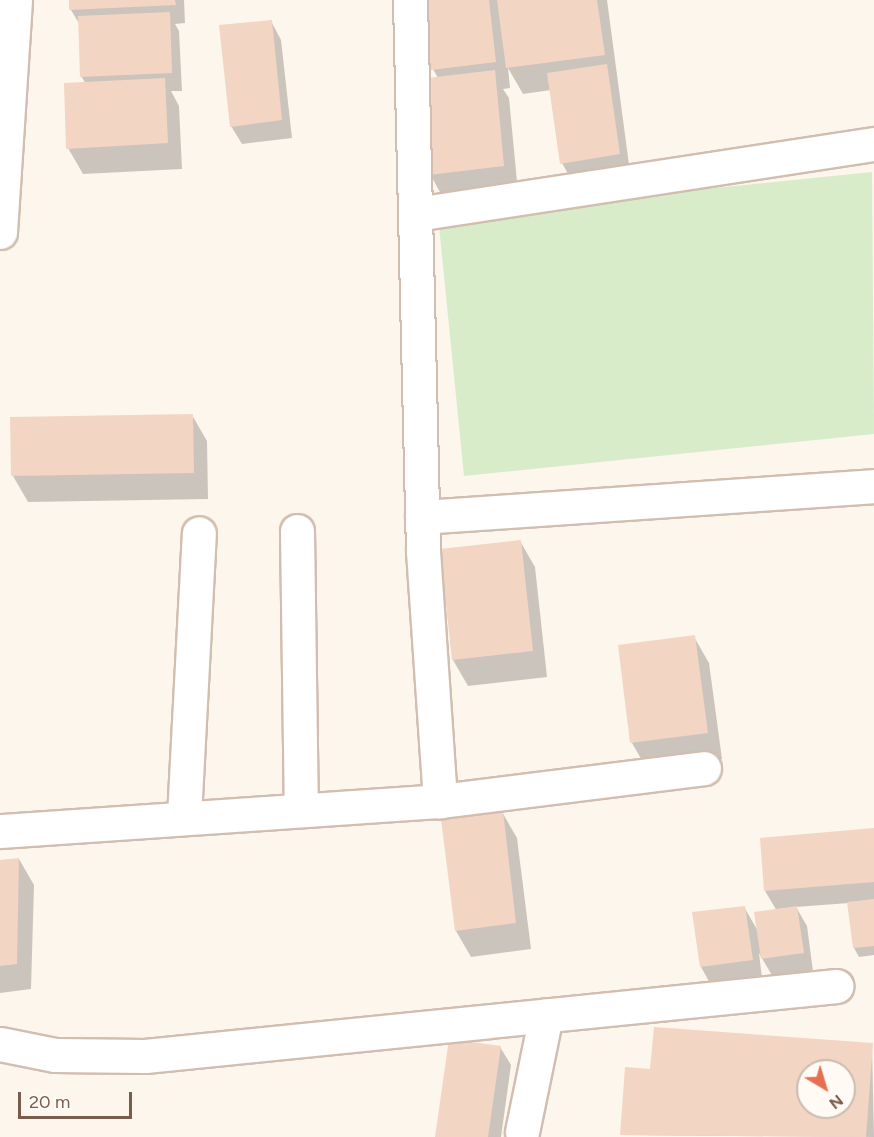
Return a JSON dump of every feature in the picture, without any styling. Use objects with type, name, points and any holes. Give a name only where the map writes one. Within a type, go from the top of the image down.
[{"type":"street","points":[[410,0],[422,516],[440,801]]},
{"type":"street","points":[[0,232],[10,18]]},
{"type":"street","points":[[416,214],[874,144]]},
{"type":"street","points":[[422,516],[874,486]]},
{"type":"street","points":[[297,531],[301,810]]},
{"type":"street","points":[[184,817],[199,533]]},
{"type":"street","points":[[0,831],[440,801],[704,768]]},
{"type":"street","points":[[0,1044],[55,1055],[145,1056],[836,986]]},
{"type":"street","points":[[522,1132],[546,1015]]},
{"type":"green space","points":[[872,172],[874,434],[464,476],[438,216]]},
{"type":"building","points":[[69,0],[175,0],[176,5],[69,10]]},
{"type":"building","points":[[423,0],[489,0],[496,62],[431,70]]},
{"type":"building","points":[[497,0],[597,0],[605,55],[506,68]]},
{"type":"building","points":[[170,12],[172,73],[80,77],[78,16]]},
{"type":"building","points":[[272,20],[282,120],[230,127],[219,25]]},
{"type":"building","points":[[607,64],[620,154],[560,164],[547,73]]},
{"type":"building","points":[[495,70],[504,166],[429,175],[419,79]]},
{"type":"building","points":[[165,78],[168,143],[66,149],[64,83]]},
{"type":"building","points":[[193,414],[194,473],[11,476],[10,417]]},
{"type":"building","points":[[521,540],[533,651],[452,660],[440,549]]},
{"type":"building","points":[[695,635],[708,733],[630,743],[618,645]]},
{"type":"building","points":[[503,811],[516,923],[455,931],[441,819]]},
{"type":"building","points":[[874,828],[874,882],[764,891],[760,838]]},
{"type":"building","points":[[19,858],[17,964],[0,966],[0,860]]},
{"type":"building","points":[[874,899],[874,946],[853,948],[847,902]]},
{"type":"building","points":[[745,906],[753,960],[700,967],[692,912]]},
{"type":"building","points":[[797,906],[804,953],[761,959],[754,912]]},
{"type":"building","points":[[654,1027],[873,1043],[866,1137],[620,1135],[625,1067],[650,1069]]},
{"type":"building","points":[[449,1039],[501,1046],[488,1137],[435,1137]]}]
